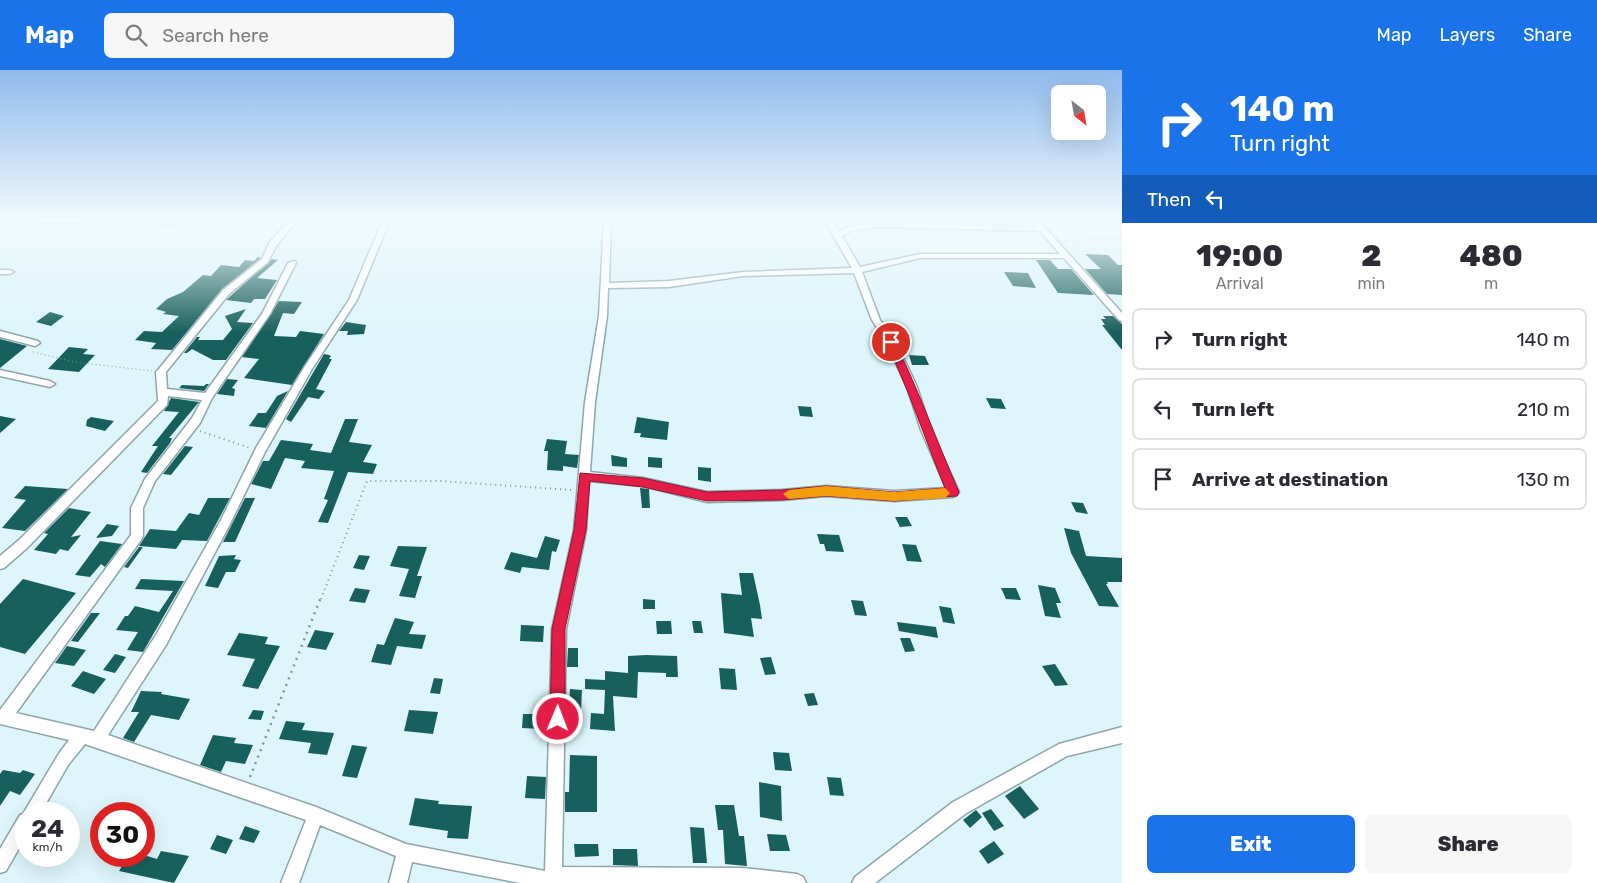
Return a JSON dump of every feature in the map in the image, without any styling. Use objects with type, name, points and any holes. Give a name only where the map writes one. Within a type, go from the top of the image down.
[{"type":"street","points":[[0,564],[23,544],[163,402],[162,372],[226,292],[266,258]]},
{"type":"street","points":[[38,802],[62,760],[89,737],[161,640],[225,523],[260,451],[308,368],[353,300],[371,258]]},
{"type":"street","points":[[553,880],[559,629],[580,530],[590,402],[603,316],[605,258]]},
{"type":"street","points":[[584,483],[643,482],[707,497],[782,495],[826,491],[894,496],[953,492],[926,430],[912,387],[891,342],[876,320],[850,258]]},
{"type":"street","points":[[604,286],[669,284],[743,274],[868,269],[912,258]]},
{"type":"street","points":[[1069,258],[1122,318]]},
{"type":"street","points":[[292,263],[266,314],[208,396],[196,420],[151,479],[137,508],[137,536],[2,717],[89,737],[316,815],[406,852],[553,880],[743,877],[797,883]]},
{"type":"street","points":[[0,272],[10,272]]},
{"type":"street","points":[[0,334],[35,343]]},
{"type":"street","points":[[0,373],[50,384]]},
{"type":"street","points":[[164,392],[208,396]]},
{"type":"street","points":[[861,883],[967,804],[1064,749],[1122,735]]},
{"type":"street","points":[[290,883],[316,815]]},
{"type":"street","points":[[0,865],[15,840]]},
{"type":"street","points":[[398,883],[406,852]]},
{"type":"path","points":[[35,343],[24,350],[74,362],[162,372]]},
{"type":"path","points":[[196,420],[200,431],[260,451]]},
{"type":"path","points":[[245,791],[316,606],[367,481],[441,480],[584,483]]},
{"type":"building","points":[[257,258],[261,258],[222,289],[172,350],[151,349],[156,343],[135,340],[144,331],[162,332],[179,316],[163,314],[166,312],[156,309],[167,299],[183,292],[203,275],[211,276],[221,265],[239,267],[245,260],[254,261]]},
{"type":"building","points":[[1089,258],[1111,258],[1118,265],[1122,265],[1122,295],[1107,294],[1085,269],[1101,269]]},
{"type":"building","points":[[272,259],[278,260],[257,278],[277,280],[265,299],[254,299],[251,303],[226,300]]},
{"type":"building","points":[[1036,260],[1050,260],[1058,269],[1071,269],[1094,295],[1058,293]]},
{"type":"building","points":[[1004,272],[1028,273],[1036,288],[1013,286]]},
{"type":"building","points":[[279,301],[302,302],[294,314],[283,313],[274,336],[296,337],[300,331],[324,334],[292,385],[244,378],[259,359],[242,357]]},
{"type":"building","points":[[246,309],[237,322],[253,323],[226,360],[213,360],[192,349],[184,353],[197,337],[200,337],[198,340],[223,340],[232,329],[225,316]]},
{"type":"building","points":[[50,312],[64,316],[51,326],[36,322]]},
{"type":"building","points":[[1103,316],[1113,316],[1122,324],[1122,350],[1102,325],[1105,325],[1101,319],[1106,319]]},
{"type":"building","points":[[346,322],[366,325],[364,334],[347,335],[348,331],[339,331]]},
{"type":"building","points":[[0,339],[27,346],[0,368]]},
{"type":"building","points":[[69,347],[88,349],[83,354],[95,355],[79,372],[48,369]]},
{"type":"building","points":[[324,354],[331,356],[329,359],[332,359],[316,389],[325,391],[319,399],[308,397],[291,422],[286,419]]},
{"type":"building","points":[[909,355],[925,356],[929,365],[912,365]]},
{"type":"building","points":[[227,379],[238,380],[232,388],[235,389],[234,396],[217,394]]},
{"type":"building","points":[[209,384],[204,391],[179,388],[182,385],[204,386]]},
{"type":"building","points":[[288,391],[266,428],[249,426],[258,413],[266,413],[277,396]]},
{"type":"building","points":[[171,398],[199,402],[169,438],[172,438],[170,443],[147,473],[141,472],[158,446],[152,446],[179,412],[164,411]]},
{"type":"building","points":[[986,398],[1001,399],[1006,409],[991,408]]},
{"type":"building","points":[[798,406],[811,407],[813,417],[800,416]]},
{"type":"building","points":[[0,416],[16,419],[0,433]]},
{"type":"building","points":[[91,417],[114,421],[105,431],[86,426],[87,420]]},
{"type":"building","points":[[637,417],[669,422],[667,440],[640,437],[641,433],[634,433]]},
{"type":"building","points":[[345,419],[358,419],[349,442],[372,445],[363,462],[377,464],[373,474],[348,472],[328,523],[318,522],[328,500],[324,499],[334,471],[301,468],[305,461],[285,458],[271,489],[251,484],[263,461],[269,461],[281,440],[313,444],[310,450],[331,453]]},
{"type":"building","points":[[547,439],[567,441],[565,454],[579,455],[577,468],[563,466],[563,471],[547,470],[548,451],[544,451]]},
{"type":"building","points":[[185,446],[193,447],[171,475],[163,474]]},
{"type":"building","points":[[611,455],[627,458],[627,467],[612,466]]},
{"type":"building","points":[[648,457],[662,458],[662,468],[648,467]]},
{"type":"building","points":[[698,467],[711,468],[711,482],[698,480]]},
{"type":"building","points":[[25,486],[68,489],[25,531],[2,528],[26,500],[14,498]]},
{"type":"building","points":[[640,488],[649,489],[650,508],[642,508]]},
{"type":"building","points":[[208,498],[230,498],[207,541],[182,540],[176,549],[139,546],[150,529],[176,531],[189,513],[199,515]]},
{"type":"building","points":[[245,498],[255,498],[235,542],[223,542]]},
{"type":"building","points":[[1071,502],[1083,503],[1088,514],[1076,512]]},
{"type":"building","points":[[69,508],[91,512],[71,537],[81,535],[68,551],[60,549],[56,554],[34,550],[48,534],[44,533]]},
{"type":"building","points":[[895,517],[907,517],[912,526],[900,527]]},
{"type":"building","points":[[107,524],[119,526],[112,536],[96,538]]},
{"type":"building","points":[[1064,528],[1079,531],[1086,556],[1122,558],[1122,582],[1107,582],[1108,584],[1106,584],[1119,607],[1099,606],[1071,553]]},
{"type":"building","points":[[817,534],[839,535],[844,552],[826,551],[824,544],[820,544]]},
{"type":"building","points":[[545,536],[560,540],[556,552],[552,551],[549,570],[522,567],[520,573],[504,569],[511,552],[537,558]]},
{"type":"building","points":[[100,541],[122,544],[105,567],[101,564],[90,577],[75,575]]},
{"type":"building","points":[[902,544],[916,545],[922,562],[907,561]]},
{"type":"building","points":[[398,546],[427,547],[417,576],[422,576],[415,598],[399,596],[409,569],[390,566]]},
{"type":"building","points":[[139,547],[143,547],[128,568],[124,567]]},
{"type":"building","points":[[236,555],[234,559],[241,560],[235,572],[226,572],[218,588],[205,586],[219,556]]},
{"type":"building","points":[[359,555],[370,556],[364,570],[353,568]]},
{"type":"building","points":[[739,573],[753,573],[762,619],[751,618],[754,637],[724,633],[721,593],[742,595]]},
{"type":"building","points":[[23,579],[76,593],[25,654],[0,647],[0,604]]},
{"type":"building","points":[[141,579],[184,581],[143,652],[127,650],[138,632],[116,630],[125,616],[128,616],[135,606],[159,612],[173,591],[135,589]]},
{"type":"building","points":[[1038,585],[1055,588],[1061,603],[1056,603],[1061,618],[1045,616]]},
{"type":"building","points":[[355,588],[370,590],[365,603],[349,601]]},
{"type":"building","points":[[1001,588],[1016,588],[1021,600],[1006,599]]},
{"type":"building","points":[[643,599],[655,600],[655,609],[643,609]]},
{"type":"building","points":[[851,600],[863,601],[867,616],[855,615]]},
{"type":"building","points":[[939,606],[951,608],[955,624],[943,622]]},
{"type":"building","points":[[91,613],[100,613],[78,642],[71,641]]},
{"type":"building","points":[[395,618],[414,622],[409,634],[426,635],[422,649],[397,646],[391,665],[371,662],[377,644],[384,645]]},
{"type":"building","points":[[656,621],[671,621],[672,634],[657,634]]},
{"type":"building","points":[[692,621],[701,621],[703,633],[694,633]]},
{"type":"building","points":[[897,622],[936,627],[938,638],[899,631]]},
{"type":"building","points":[[521,625],[544,626],[543,642],[520,641]]},
{"type":"building","points":[[315,630],[334,633],[326,650],[307,647]]},
{"type":"building","points":[[239,633],[268,637],[265,644],[280,646],[258,689],[242,686],[255,659],[227,655]]},
{"type":"building","points":[[900,638],[910,638],[915,651],[905,652]]},
{"type":"building","points":[[67,646],[86,650],[74,666],[55,663]]},
{"type":"building","points":[[568,648],[578,648],[578,667],[567,667]]},
{"type":"building","points":[[115,654],[126,657],[115,673],[103,670]]},
{"type":"building","points":[[628,656],[677,656],[678,677],[666,677],[666,673],[638,672],[637,698],[613,696],[615,731],[590,729],[591,713],[604,714],[605,690],[585,689],[585,679],[605,680],[605,671],[628,673]]},
{"type":"building","points":[[771,657],[776,674],[765,675],[760,658]]},
{"type":"building","points":[[1055,664],[1068,685],[1055,686],[1042,666]]},
{"type":"building","points":[[719,668],[735,669],[737,690],[721,689]]},
{"type":"building","points":[[83,671],[106,679],[94,694],[71,686]]},
{"type":"building","points":[[434,678],[443,679],[440,694],[430,693]]},
{"type":"building","points":[[570,689],[582,690],[581,711],[569,710]]},
{"type":"building","points":[[141,691],[162,692],[161,694],[190,699],[179,720],[151,715],[134,742],[123,738],[139,712],[131,712]]},
{"type":"building","points":[[814,693],[818,705],[808,706],[804,694]]},
{"type":"building","points":[[253,710],[264,711],[261,720],[248,719]]},
{"type":"building","points":[[409,710],[438,712],[433,734],[404,731]]},
{"type":"building","points":[[523,714],[543,714],[542,729],[522,728]]},
{"type":"building","points":[[286,721],[305,723],[302,730],[334,733],[327,755],[308,753],[311,743],[279,739]]},
{"type":"building","points":[[213,735],[236,738],[234,743],[253,745],[245,764],[226,761],[221,772],[200,765]]},
{"type":"building","points":[[352,745],[367,747],[357,778],[342,776]]},
{"type":"building","points":[[773,752],[789,753],[792,771],[775,770]]},
{"type":"building","points":[[570,755],[597,756],[597,812],[565,812],[565,792],[569,792]]},
{"type":"building","points":[[3,770],[20,773],[23,770],[35,774],[20,795],[10,791],[0,806],[0,774]]},
{"type":"building","points":[[527,776],[546,777],[545,799],[525,798]]},
{"type":"building","points":[[827,777],[841,778],[844,796],[830,795]]},
{"type":"building","points":[[759,782],[781,786],[782,821],[760,817]]},
{"type":"building","points":[[1020,786],[1039,809],[1024,819],[1005,796]]},
{"type":"building","points":[[415,798],[439,801],[438,804],[472,806],[468,839],[447,838],[448,831],[409,825]]},
{"type":"building","points":[[715,805],[734,805],[739,836],[744,836],[747,866],[725,864],[723,830],[718,830]]},
{"type":"building","points":[[991,809],[1004,826],[994,831],[982,813]]},
{"type":"building","points":[[976,810],[982,817],[970,828],[963,820]]},
{"type":"building","points":[[245,826],[260,831],[254,843],[239,839]]},
{"type":"building","points":[[690,827],[704,828],[707,863],[693,863]]},
{"type":"building","points":[[767,834],[786,835],[790,851],[770,851]]},
{"type":"building","points":[[217,835],[233,840],[226,854],[210,849]]},
{"type":"building","points":[[994,841],[1004,854],[988,864],[979,851]]},
{"type":"building","points":[[574,844],[598,844],[599,856],[575,857]]},
{"type":"building","points":[[613,849],[637,849],[638,866],[613,865]]},
{"type":"building","points":[[161,851],[189,856],[174,883],[119,871],[121,867],[155,867],[155,858],[157,859]]},
{"type":"slow traffic","points":[[789,494],[826,491],[894,496],[945,493]]},
{"type":"route","points":[[558,719],[559,629],[580,530],[584,476],[643,482],[707,497],[782,495],[826,491],[894,496],[953,492],[926,430],[912,387],[891,342]]}]
